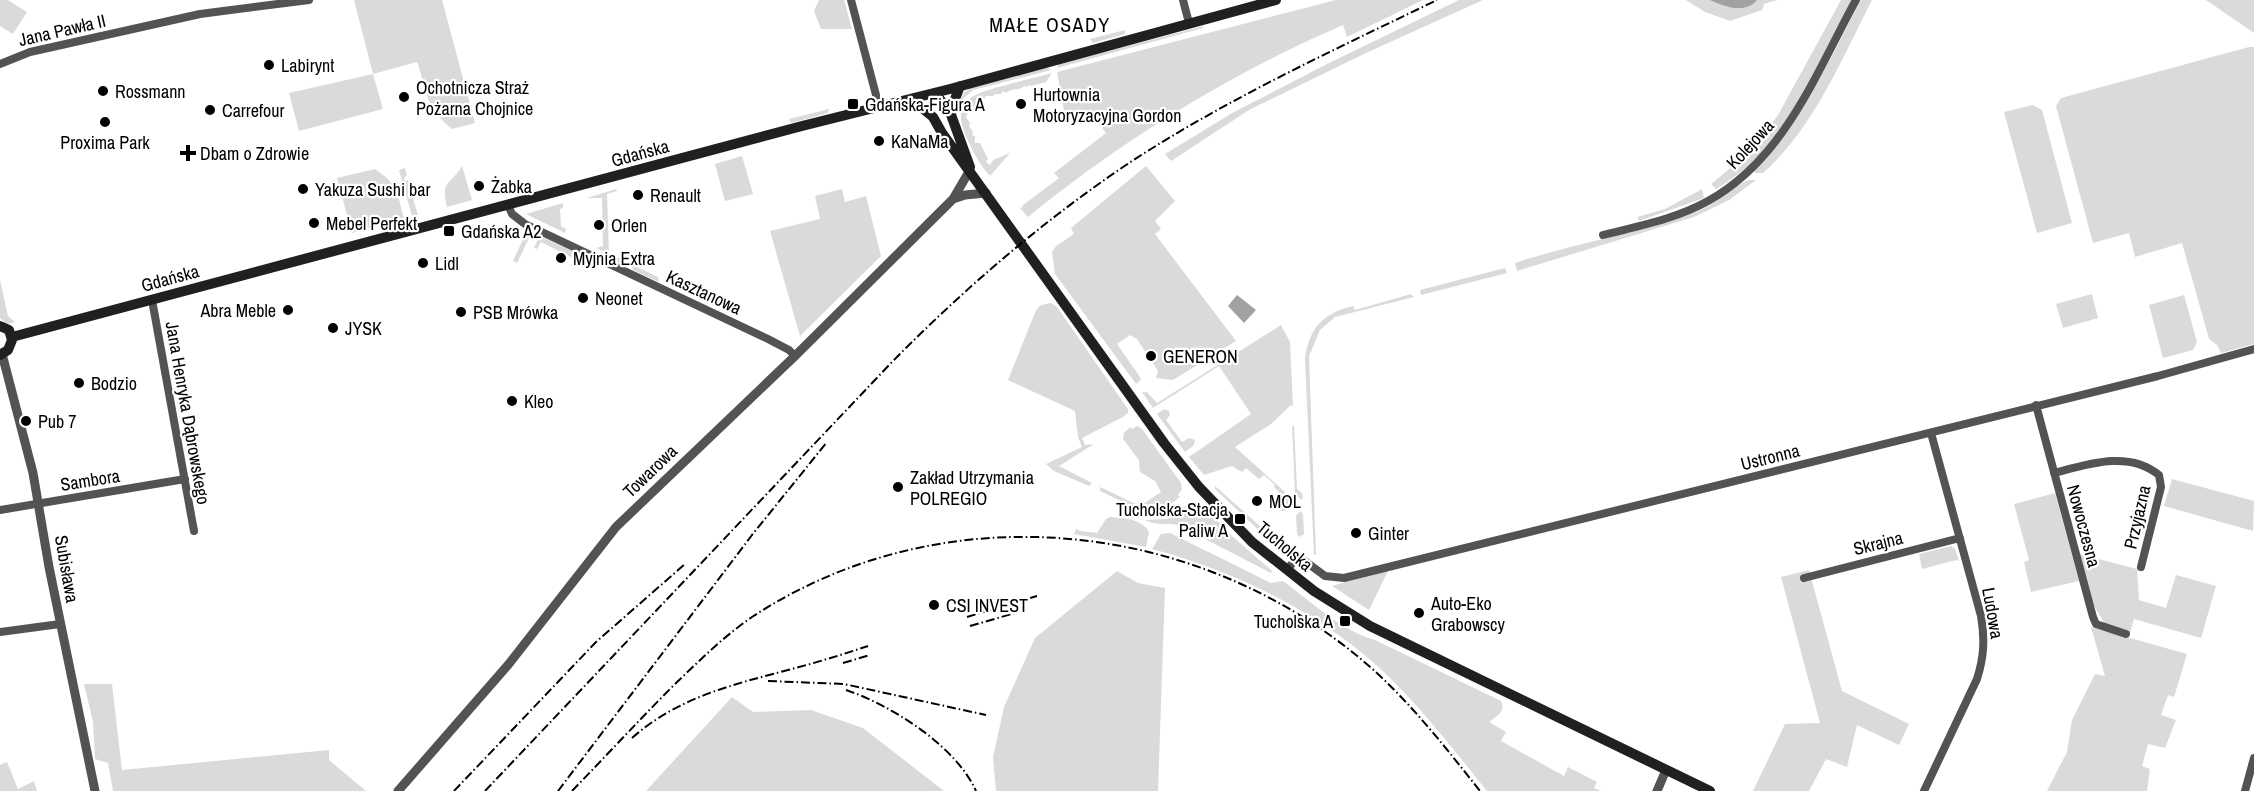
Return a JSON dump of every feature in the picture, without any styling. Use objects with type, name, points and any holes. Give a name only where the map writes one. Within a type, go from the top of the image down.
[{"type":"main road","name":"Gdańska","points":[[12,337],[935,93],[1276,0]]},
{"type":"main road","points":[[950,112],[960,86]]},
{"type":"main road","points":[[933,117],[935,93]]},
{"type":"main road","name":"Tucholska","points":[[935,93],[950,112],[968,158],[970,170]]},
{"type":"main road","name":"Tucholska","points":[[911,99],[933,117],[942,134],[1187,474],[1231,522],[1287,570],[1327,600],[1370,626],[1710,791]]},
{"type":"main road","points":[[0,326],[9,330],[12,337],[11,347],[1,354]]},
{"type":"street","name":"Jana Pawła II","points":[[0,64],[16,56],[244,4],[290,4],[309,0]]},
{"type":"street","points":[[851,0],[874,88],[876,108]]},
{"type":"street","points":[[1183,0],[1189,23]]},
{"type":"street","name":"Kolejowa","points":[[1603,235],[1683,213],[1708,201],[1740,179],[1777,140],[1796,113],[1856,0]]},
{"type":"street","name":"Towarowa","points":[[398,791],[515,657],[616,527],[795,356],[953,199],[970,170]]},
{"type":"street","points":[[953,199],[986,193]]},
{"type":"street","name":"Kasztanowa","points":[[508,205],[512,214],[525,224],[768,339],[789,350],[795,356]]},
{"type":"street","name":"Jana Henryka Dąbrowskego","points":[[152,300],[194,531]]},
{"type":"street","name":"Ustronna","points":[[1287,570],[1298,555],[1325,576],[1344,578],[2158,376],[2254,349]]},
{"type":"street","name":"Subisława","points":[[1,354],[26,442],[60,624],[95,791]]},
{"type":"street","name":"Nowoczesna","points":[[2036,405],[2096,624],[2126,634]]},
{"type":"street","name":"Ludowa","points":[[1924,791],[1977,679],[1983,661],[1984,646],[1981,616],[1931,433]]},
{"type":"street","name":"Przyjazna","points":[[2054,473],[2099,461],[2114,460],[2147,468],[2159,475],[2161,487],[2141,567]]},
{"type":"street","name":"Sambora","points":[[0,510],[185,480]]},
{"type":"street","name":"Skrajna","points":[[1804,578],[1960,538]]},
{"type":"street","points":[[0,632],[60,624]]},
{"type":"street","points":[[2245,791],[2254,758]]},
{"type":"street","points":[[1657,791],[1666,770]]},
{"type":"shaded area","points":[[0,0],[8,0],[27,12],[13,34],[0,26]]},
{"type":"shaded area","points":[[354,0],[442,0],[475,123],[452,129],[443,121],[431,106],[417,62],[373,74]]},
{"type":"shaded area","points":[[819,0],[844,0],[852,29],[821,29],[814,11]]},
{"type":"shaded area","points":[[1336,0],[1423,0],[1347,37],[1343,25],[1260,65],[1179,110],[1140,135],[1064,188],[1028,217],[1019,207],[1022,208],[1059,178],[1054,173],[1106,133],[1090,112],[1066,113],[1057,72]]},
{"type":"shaded area","points":[[1459,0],[1483,0],[1366,53],[1249,110],[1171,161],[1165,154],[1234,112]]},
{"type":"shaded area","points":[[1686,0],[1777,0],[1764,4],[1762,10],[1730,21],[1705,12]]},
{"type":"shaded area","points":[[1710,0],[1757,0],[1747,7],[1735,8]]},
{"type":"shaded area","points":[[1841,0],[1853,0],[1797,105],[1762,152],[1716,189],[1711,184],[1752,150],[1778,115]]},
{"type":"shaded area","points":[[1861,0],[1872,0],[1838,69],[1812,114],[1781,155],[1763,173],[1755,173],[1755,169],[1787,131],[1814,89]]},
{"type":"shaded area","points":[[2206,0],[2254,0],[2254,33]]},
{"type":"shaded area","points":[[1204,26],[1203,28],[1057,68],[1059,64]]},
{"type":"shaded area","points":[[1125,30],[1125,34],[1093,43],[1090,39]]},
{"type":"shaded area","points":[[2254,47],[2254,344],[2221,353],[2217,345],[2209,339],[2182,243],[2135,257],[2129,233],[2093,243],[2056,106],[2061,98]]},
{"type":"shaded area","points":[[1047,67],[1051,70],[973,90],[957,104],[965,92],[971,88]]},
{"type":"shaded area","points":[[1052,73],[1046,82],[1024,86],[1006,93],[1003,91],[1001,94],[986,96],[984,99],[980,97],[979,101],[983,104],[976,108],[971,106],[966,117],[973,132],[972,135],[975,136],[975,143],[980,143],[988,159],[986,162],[990,165],[993,160],[1010,153],[990,176],[976,157],[966,136],[961,113],[964,105],[969,99],[985,91]]},
{"type":"shaded area","points":[[373,74],[383,109],[299,131],[289,93]]},
{"type":"shaded area","points":[[2033,105],[2042,110],[2072,223],[2037,233],[2004,112]]},
{"type":"shaded area","points":[[829,109],[828,113],[791,123],[789,119]]},
{"type":"shaded area","points":[[742,156],[753,194],[725,201],[715,164]]},
{"type":"shaded area","points":[[462,166],[472,200],[447,207],[446,187]]},
{"type":"shaded area","points":[[1146,166],[1175,201],[1155,221],[1161,229],[1155,234],[1236,341],[1173,380],[1156,378],[1158,371],[1137,339],[1130,335],[1117,344],[1140,377],[1141,380],[1136,384],[1055,274],[1052,252],[1056,246],[1074,234],[1071,228]]},
{"type":"shaded area","points":[[405,168],[407,176],[404,177],[405,181],[408,180],[411,192],[409,193],[410,196],[412,195],[418,215],[412,216],[399,170]]},
{"type":"shaded area","points":[[375,169],[389,180],[396,190],[404,219],[352,233],[337,178]]},
{"type":"shaded area","points":[[1749,180],[1756,180],[1729,200],[1694,217],[1517,271],[1515,263],[1689,215],[1713,204]]},
{"type":"shaded area","points":[[616,189],[617,191],[607,194],[609,253],[625,261],[620,264],[600,255],[601,252],[608,256],[609,254],[596,248],[603,246],[602,198],[587,198]]},
{"type":"shaded area","points":[[842,189],[845,202],[866,196],[881,256],[800,336],[770,231],[820,219],[815,196]]},
{"type":"shaded area","points":[[1702,189],[1704,198],[1639,221],[1637,217],[1665,209]]},
{"type":"shaded area","points":[[563,203],[563,208],[560,209],[561,226],[566,229],[565,233],[526,214]]},
{"type":"shaded area","points":[[525,235],[530,236],[517,263],[513,261]]},
{"type":"shaded area","points":[[541,237],[584,256],[583,263],[541,242],[537,249],[534,248]]},
{"type":"shaded area","points":[[631,264],[658,277],[659,282],[633,270]]},
{"type":"shaded area","points":[[1505,268],[1507,273],[1421,295],[1420,290]]},
{"type":"shaded area","points":[[0,280],[8,316],[15,322],[7,324],[0,318]]},
{"type":"shaded area","points":[[1411,294],[1414,297],[1335,317],[1320,330],[1309,356],[1316,555],[1314,555],[1305,359],[1310,339],[1319,324],[1333,313],[1353,306],[1355,310]]},
{"type":"shaded area","points":[[2092,294],[2098,318],[2063,328],[2056,304]]},
{"type":"shaded area","points":[[1237,295],[1256,310],[1244,323],[1228,306]]},
{"type":"shaded area","points":[[2184,295],[2197,342],[2193,350],[2163,358],[2149,305]]},
{"type":"shaded area","points":[[1051,303],[1057,307],[1128,409],[1128,413],[1123,417],[1082,438],[1085,445],[1094,444],[1059,466],[1092,483],[1089,486],[1054,471],[1046,464],[1082,447],[1078,437],[1075,411],[1008,380],[1036,310],[1041,305]]},
{"type":"shaded area","points":[[1281,325],[1290,342],[1293,407],[1291,405],[1271,424],[1235,447],[1285,492],[1290,507],[1285,511],[1278,510],[1284,505],[1283,499],[1274,487],[1275,485],[1264,475],[1259,479],[1246,468],[1242,472],[1232,466],[1204,475],[1189,457],[1251,414],[1219,366],[1153,408],[1142,392],[1147,392],[1157,403]]},
{"type":"shaded area","points":[[1164,409],[1169,411],[1170,415],[1166,420],[1182,442],[1189,438],[1195,440],[1194,445],[1185,452],[1157,414]]},
{"type":"shaded area","points":[[1294,425],[1297,489],[1302,493],[1301,500],[1295,493],[1292,427]]},
{"type":"shaded area","points":[[1137,426],[1142,429],[1181,483],[1182,489],[1178,495],[1180,497],[1165,508],[1147,511],[1138,509],[1100,491],[1100,487],[1140,506],[1161,492],[1155,481],[1140,472],[1139,460],[1123,439],[1124,433],[1130,427],[1132,429]]},
{"type":"shaded area","points":[[2172,479],[2254,501],[2253,531],[2164,506]]},
{"type":"shaded area","points":[[1215,486],[1289,553],[1283,553],[1215,489]]},
{"type":"shaded area","points":[[2055,493],[2079,581],[2031,592],[2024,562],[2029,560],[2014,504]]},
{"type":"shaded area","points":[[1195,503],[1205,508],[1232,536],[1272,571],[1271,573],[1178,525],[1145,520],[1166,519],[1187,505]]},
{"type":"shaded area","points":[[1300,511],[1303,514],[1304,534],[1299,537],[1296,516]]},
{"type":"shaded area","points":[[1110,517],[1142,524],[1149,532],[1146,547],[1074,534],[1076,529],[1097,533],[1106,519]]},
{"type":"shaded area","points":[[1170,533],[1271,583],[1283,581],[1350,630],[1501,701],[1502,711],[1489,722],[1506,732],[1501,741],[1564,776],[1568,767],[1597,782],[1594,788],[1601,791],[1487,791],[1412,700],[1361,652],[1313,618],[1262,590],[1235,577],[1152,549],[1161,534]]},
{"type":"shaded area","points":[[1951,546],[1955,549],[1959,561],[1922,569],[1919,554]]},
{"type":"shaded area","points":[[2079,554],[2137,569],[2139,600],[2166,608],[2176,575],[2216,586],[2201,638],[2134,619],[2130,633],[2106,626],[2093,604]]},
{"type":"shaded area","points":[[1389,569],[1369,610],[1332,586]]},
{"type":"shaded area","points":[[1809,570],[1842,691],[1909,724],[1899,745],[1857,725],[1847,767],[1826,759],[1809,791],[1753,791],[1785,724],[1820,723],[1781,577]]},
{"type":"shaded area","points":[[1117,571],[1138,583],[1165,588],[1158,791],[996,791],[993,757],[1004,707],[1035,638]]},
{"type":"shaded area","points":[[2091,627],[2187,654],[2174,697],[2168,695],[2161,715],[2176,720],[2165,748],[2148,744],[2142,766],[2150,769],[2147,791],[2047,791],[2067,752],[2072,720],[2095,674],[2105,676]]},
{"type":"shaded area","points":[[84,684],[112,684],[122,770],[329,750],[329,760],[366,791],[113,791],[108,763],[95,759],[93,722]]},
{"type":"shaded area","points":[[732,697],[753,712],[811,710],[863,728],[944,791],[646,791]]},
{"type":"shaded area","points":[[7,762],[18,789],[34,781],[37,791],[0,791],[0,765]]},
{"type":"railway","points":[[485,791],[892,362],[948,307],[1037,230],[1132,161],[1206,116],[1437,0]]},
{"type":"railway","points":[[558,791],[752,535],[827,442]]},
{"type":"railway","points":[[572,791],[674,685],[721,641],[752,617],[824,578],[901,552],[980,539],[1060,538],[1139,550],[1216,573],[1289,608],[1374,670],[1422,720],[1480,791]]},
{"type":"railway","points":[[454,791],[596,642],[685,564]]},
{"type":"railway","points":[[967,617],[1037,596]]},
{"type":"railway","points":[[970,626],[1015,613]]},
{"type":"railway","points":[[632,738],[667,713],[706,695],[746,681],[868,646]]},
{"type":"railway","points":[[843,663],[870,655]]},
{"type":"railway","points":[[768,681],[844,684],[986,715]]},
{"type":"railway","points":[[846,690],[882,706],[920,729],[954,758],[967,774],[976,791]]},
{"type":"place","name":"Labirynt","points":[[269,65]]},
{"type":"place","name":"Rossmann","points":[[103,91]]},
{"type":"place","name":"Ochotnicza Straż Pożarna Chojnice","points":[[404,97]]},
{"type":"place","name":"Gdańska-Figura A","points":[[853,104]]},
{"type":"place","name":"Hurtownia Motoryzacyjna Gordon","points":[[1021,104]]},
{"type":"place","name":"Carrefour","points":[[210,110]]},
{"type":"place","name":"Proxima Park","points":[[105,122]]},
{"type":"place","name":"KaNaMa","points":[[879,141]]},
{"type":"place","name":"Dbam o Zdrowie","points":[[188,153]]},
{"type":"place","name":"Żabka","points":[[479,186]]},
{"type":"place","name":"Yakuza Sushi bar","points":[[303,189]]},
{"type":"place","name":"Renault","points":[[638,195]]},
{"type":"place","name":"Mebel Perfekt","points":[[314,223]]},
{"type":"place","name":"Orlen","points":[[599,225]]},
{"type":"place","name":"Gdańska A2","points":[[449,231]]},
{"type":"place","name":"Myjnia Extra","points":[[561,258]]},
{"type":"place","name":"Lidl","points":[[423,263]]},
{"type":"place","name":"Neonet","points":[[583,298]]},
{"type":"place","name":"Abra Meble","points":[[288,310]]},
{"type":"place","name":"PSB Mrówka","points":[[461,312]]},
{"type":"place","name":"JYSK","points":[[333,328]]},
{"type":"place","name":"GENERON","points":[[1151,356]]},
{"type":"place","name":"Bodzio","points":[[79,383]]},
{"type":"place","name":"Kleo","points":[[512,401]]},
{"type":"place","name":"Pub 7","points":[[26,421]]},
{"type":"place","name":"Zakład Utrzymania POLREGIO","points":[[898,487]]},
{"type":"place","name":"MOL","points":[[1257,501]]},
{"type":"place","name":"Tucholska-Stacja Paliw A","points":[[1240,519]]},
{"type":"place","name":"Ginter","points":[[1356,533]]},
{"type":"place","name":"CSI INVEST","points":[[934,605]]},
{"type":"place","name":"Auto-Eko Grabowscy","points":[[1419,613]]},
{"type":"place","name":"Tucholska A","points":[[1345,621]]},
{"type":"district","name":"MAŁE OSADY","points":[[1050,24]]}]
